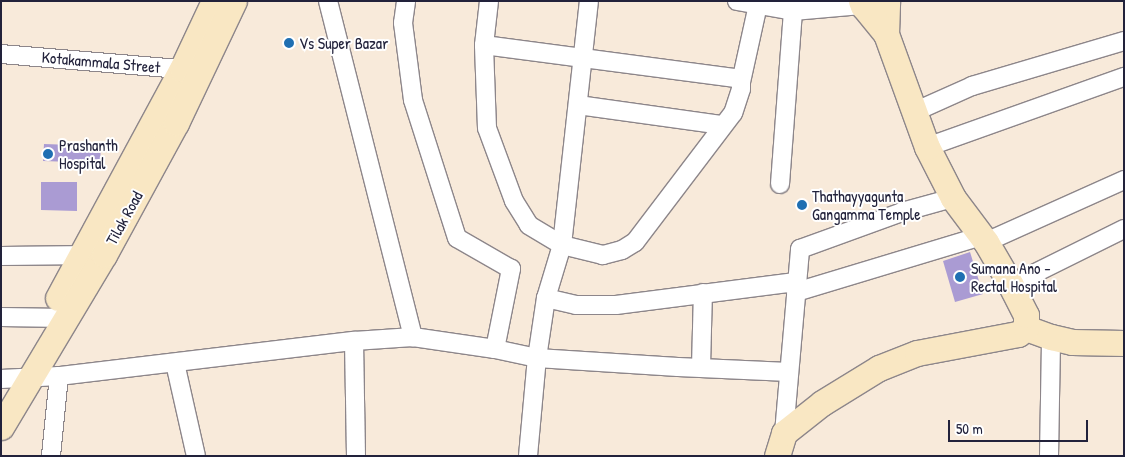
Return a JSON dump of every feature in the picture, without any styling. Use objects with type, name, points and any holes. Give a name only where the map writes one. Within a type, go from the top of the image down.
[{"type":"street","name":"Tilak Road","points":[[1,427],[11,383],[56,318],[93,255],[176,123],[214,1]]},
{"type":"street","name":"Tilak Road","points":[[191,70],[234,1]]},
{"type":"street","points":[[328,1],[413,336]]},
{"type":"street","points":[[406,1],[403,23],[413,100],[457,238],[511,269],[495,349]]},
{"type":"street","points":[[489,1],[484,45],[488,128],[514,201],[529,225],[562,245],[603,256],[622,250],[635,242],[733,113],[741,89],[758,5]]},
{"type":"street","points":[[528,456],[537,358],[546,298],[562,245],[589,1]]},
{"type":"street","points":[[737,1],[793,11],[887,1],[886,34]]},
{"type":"street","points":[[862,4],[886,34],[927,146],[953,198],[984,239],[1011,286],[1026,315],[1026,328]]},
{"type":"street","points":[[780,184],[793,11]]},
{"type":"street","points":[[914,112],[972,86],[1124,41]]},
{"type":"street","points":[[484,45],[736,78],[741,82]]},
{"type":"street","name":"Kotakammala Street","points":[[1,54],[191,70]]},
{"type":"street","points":[[927,146],[1124,77]]},
{"type":"street","points":[[578,105],[723,124]]},
{"type":"street","points":[[546,298],[576,305],[616,305],[703,293],[796,287],[984,239],[1124,180]]},
{"type":"street","points":[[781,445],[800,249],[902,212],[953,198]]},
{"type":"street","points":[[1011,286],[1124,229]]},
{"type":"street","points":[[1,256],[93,255]]},
{"type":"street","points":[[701,366],[703,293]]},
{"type":"street","points":[[1,317],[56,318]]},
{"type":"street","points":[[1026,328],[1051,338],[1072,342],[1124,343]]},
{"type":"street","points":[[781,445],[822,403],[879,368],[917,353],[1018,334],[1026,328]]},
{"type":"street","points":[[11,383],[354,341],[413,336],[495,349],[537,358],[678,368],[701,366],[789,372]]},
{"type":"street","points":[[1049,456],[1051,338]]},
{"type":"street","points":[[354,341],[356,456]]},
{"type":"street","points":[[175,364],[196,456]]},
{"type":"street","points":[[51,456],[60,376]]},
{"type":"building","points":[[44,144],[101,146],[100,163],[43,161]]},
{"type":"building","points":[[41,182],[77,182],[77,211],[41,210]]},
{"type":"building","points":[[970,252],[983,294],[955,302],[943,261]]},
{"type":"place","name":"Vs Super Bazar","points":[[289,43]]},
{"type":"place","name":"Prashanth Hospital","points":[[48,154]]},
{"type":"place","name":"Thathayyagunta Gangamma Temple","points":[[802,205]]},
{"type":"place","name":"Sumana Ano - Rectal Hospital","points":[[960,277]]}]
